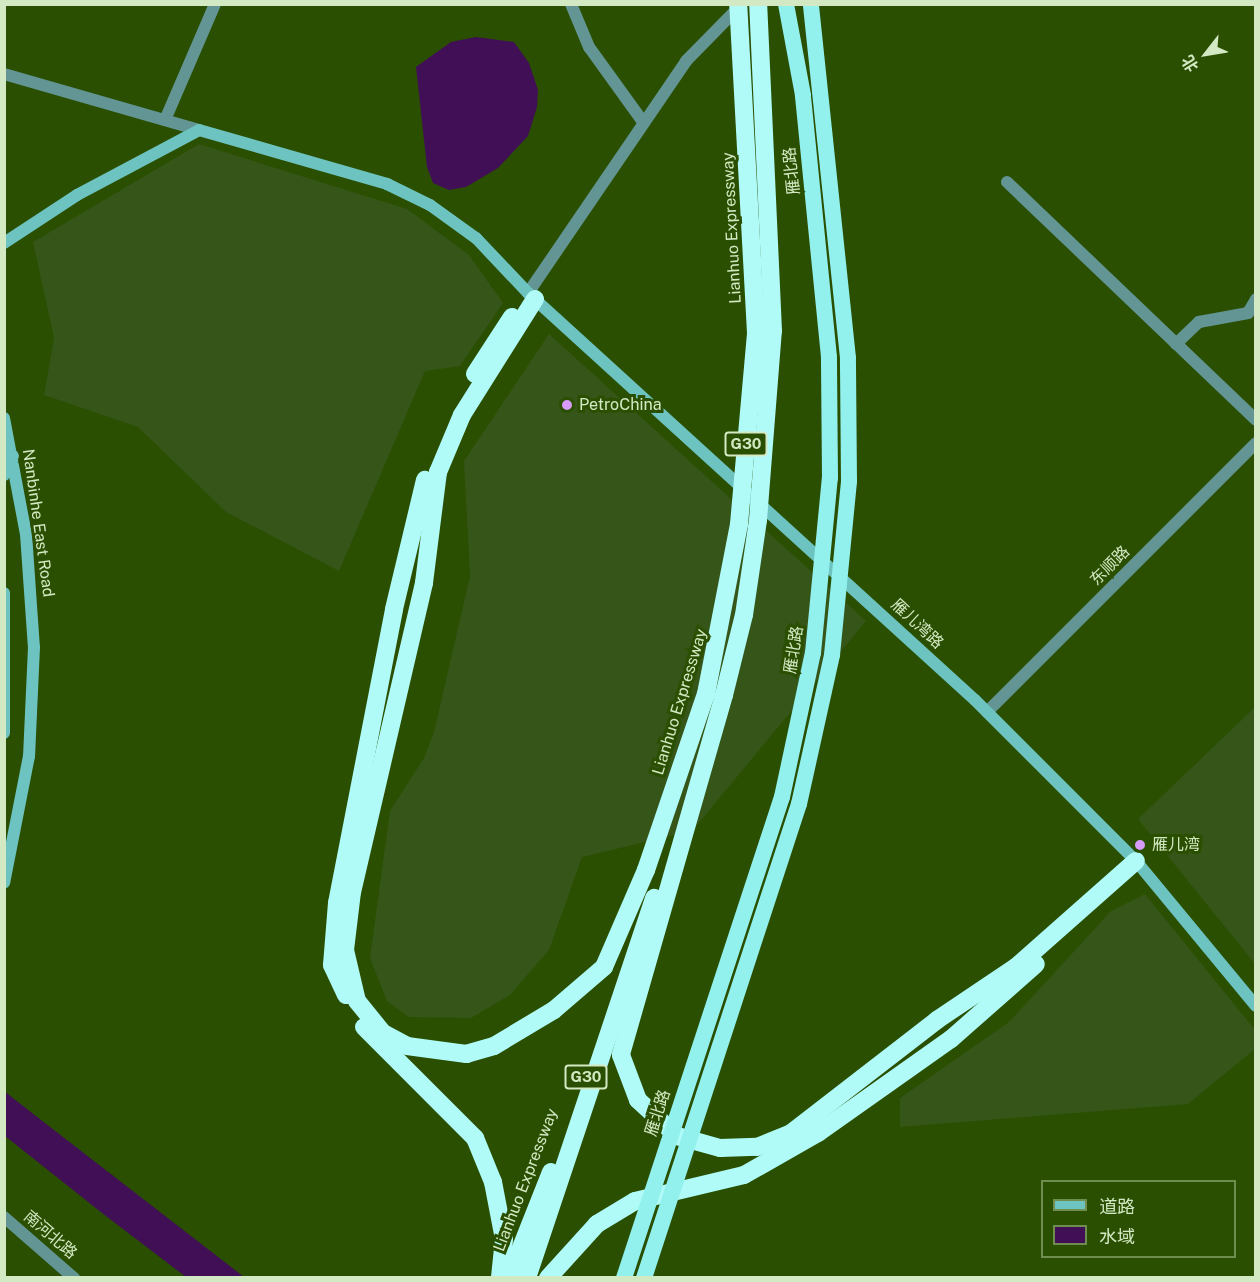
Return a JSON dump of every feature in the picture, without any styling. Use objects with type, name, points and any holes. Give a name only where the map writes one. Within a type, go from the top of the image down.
[{"type":"highway","name":"Lianhuo Expressway","points":[[527,1278],[660,876],[706,694],[739,524],[756,333],[740,4]]},
{"type":"highway","name":"G30","points":[[660,876],[723,695],[744,615],[758,520],[773,331],[758,4]]},
{"type":"highway","name":"雁北路","points":[[624,1278],[782,797],[813,653],[830,478],[829,357],[803,95],[786,4]]},
{"type":"highway","points":[[644,1278],[799,804],[832,655],[849,481],[848,358],[811,5]]},
{"type":"highway","points":[[531,296],[462,415],[438,472],[424,583],[352,892],[345,950],[357,1001],[383,1032],[407,1046],[466,1054],[494,1046],[554,1010],[604,967],[660,876]]},
{"type":"highway","points":[[500,1278],[504,1239],[493,1182],[475,1138],[367,1031],[332,965],[333,938],[394,609],[432,455],[452,411],[531,296]]},
{"type":"highway","points":[[660,876],[621,1055],[638,1100],[677,1136],[720,1148],[757,1147],[828,1108],[937,1020],[1016,967],[1139,865]]},
{"type":"highway","points":[[548,1278],[597,1224],[635,1201],[744,1175],[818,1133],[951,1039],[1139,865]]},
{"type":"highway","name":"Lianhuo Expressway","points":[[509,1278],[583,1088],[660,876]]},
{"type":"main road","points":[[4,243],[77,195],[200,130]]},
{"type":"main road","name":"雁儿湾路","points":[[200,130],[387,184],[476,238],[531,296],[987,712],[1139,865],[1256,1006]]},
{"type":"main road","name":"Nanbinhe East Road","points":[[4,418],[13,456],[30,573],[34,683],[24,793],[4,883]]},
{"type":"main road","points":[[4,475],[13,456]]},
{"type":"main road","points":[[4,593],[4,733]]},
{"type":"street","points":[[165,120],[215,4]]},
{"type":"street","points":[[571,4],[589,47],[643,122]]},
{"type":"street","points":[[531,296],[548,260],[686,61],[740,4]]},
{"type":"street","points":[[4,74],[200,130]]},
{"type":"street","points":[[1007,182],[1256,420]]},
{"type":"street","points":[[1176,344],[1199,322],[1248,313],[1256,299]]},
{"type":"street","name":"东顺路","points":[[987,712],[1256,443]]},
{"type":"street","name":"南河北路","points":[[4,1217],[74,1278]]},
{"type":"shaded area","points":[[199,144],[407,209],[469,255],[503,303],[460,366],[425,371],[339,571],[226,512],[138,427],[44,395],[54,338],[33,242]]},
{"type":"shaded area","points":[[549,334],[866,621],[692,831],[582,857],[549,950],[510,995],[471,1018],[409,1017],[387,1001],[370,958],[390,811],[424,758],[434,732],[470,576],[464,461]]},
{"type":"shaded area","points":[[1255,707],[1255,964],[1138,819]]},
{"type":"shaded area","points":[[1145,894],[1255,1030],[1255,1049],[1188,1104],[900,1127],[900,1098],[1009,1022],[1111,911]]},
{"type":"water","points":[[476,37],[514,42],[529,63],[538,90],[537,107],[528,136],[498,168],[466,187],[449,190],[433,183],[427,167],[416,67],[451,42]]},
{"type":"water","points":[[4,1091],[244,1277],[186,1277],[102,1213],[5,1136]]},
{"type":"place","name":"PetroChina","points":[[567,405]]},
{"type":"place","name":"雁儿湾","points":[[1140,845]]}]
